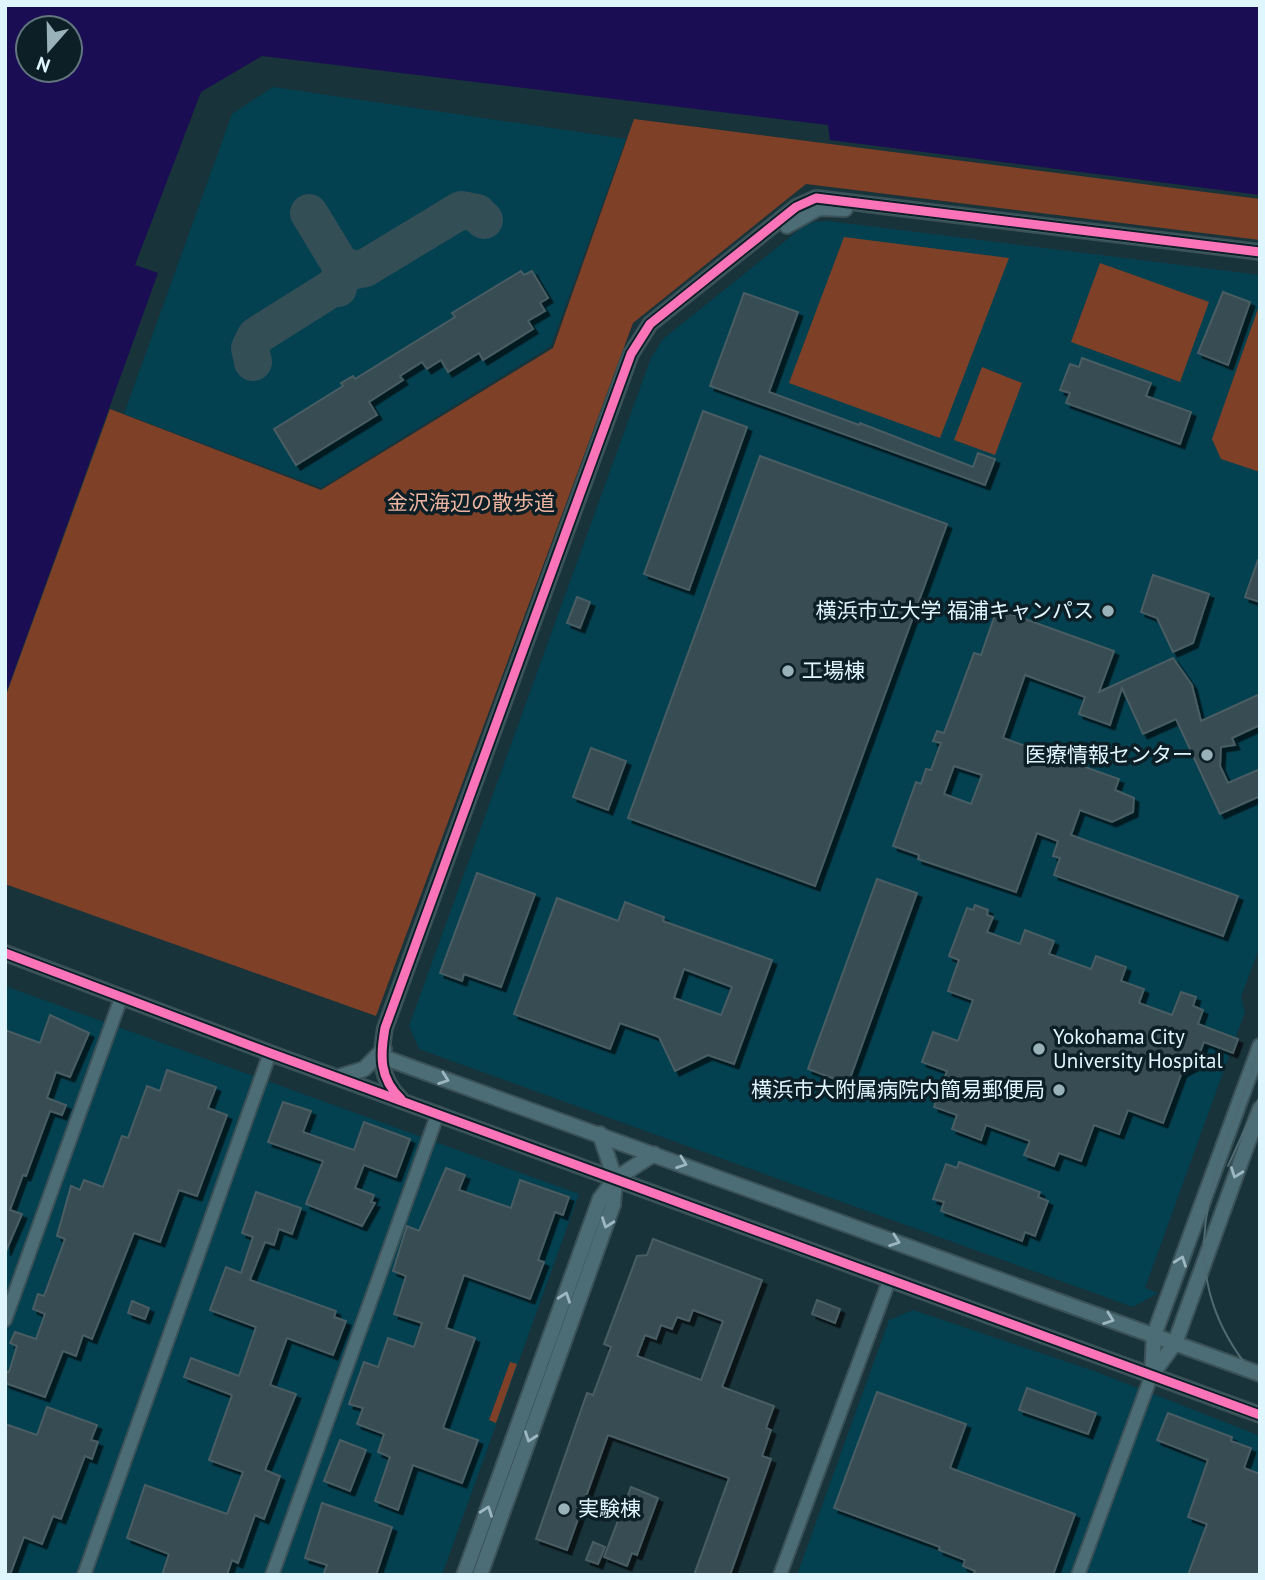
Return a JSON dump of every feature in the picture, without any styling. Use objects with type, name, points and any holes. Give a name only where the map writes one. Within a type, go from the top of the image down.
[{"type":"street","points":[[401,1099],[387,1084],[380,1056],[390,1015],[631,354],[650,324],[796,207],[816,198],[1260,252]]},
{"type":"street","points":[[338,1077],[364,1069],[380,1056],[394,1031],[639,357],[656,329],[798,217],[818,208],[1260,261]]},
{"type":"street","points":[[5,953],[270,1053],[1260,1415]]},
{"type":"street","points":[[5,1320],[121,998]]},
{"type":"street","points":[[1152,1374],[1154,1335],[1260,1045]]},
{"type":"street","points":[[84,1575],[270,1053]]},
{"type":"street","points":[[380,1056],[1260,1374]]},
{"type":"street","points":[[1078,1575],[1152,1374],[1175,1343],[1260,1109]]},
{"type":"street","points":[[272,1575],[438,1113]]},
{"type":"street","points":[[480,1575],[613,1205],[615,1179],[600,1134]]},
{"type":"street","points":[[464,1575],[600,1199],[615,1179],[654,1154]]},
{"type":"street","points":[[780,1575],[890,1278]]},
{"type":"shaded area","points":[[5,5],[1260,5],[1260,195],[830,140],[828,125],[262,56],[201,92],[135,265],[158,273],[5,696]]},
{"type":"shaded area","points":[[273,87],[626,139],[551,346],[321,488],[124,414],[232,114]]},
{"type":"shaded area","points":[[828,221],[1260,275],[1260,946],[1241,997],[1245,1012],[1145,1288],[1158,1293],[1133,1307],[419,1049],[409,1026],[651,358],[663,339],[800,229],[813,222]]},
{"type":"shaded area","points":[[5,986],[579,1194],[442,1575],[5,1575]]},
{"type":"shaded area","points":[[913,1310],[1097,1372],[1260,1436],[1260,1575],[797,1575],[889,1320]]},
{"type":"green space","name":"金沢海辺の散歩道","points":[[634,119],[1260,199],[1260,240],[806,184],[633,323],[376,1016],[5,884],[5,698],[110,409],[321,490],[553,348]]},
{"type":"green space","points":[[844,237],[1009,258],[940,438],[789,383]]},
{"type":"green space","points":[[1100,263],[1209,302],[1180,382],[1071,342]]},
{"type":"green space","points":[[1260,303],[1260,472],[1221,459],[1212,439]]},
{"type":"green space","points":[[982,367],[1022,383],[995,455],[954,440]]},
{"type":"green space","points":[[510,1362],[517,1364],[496,1423],[489,1420]]},
{"type":"building","points":[[521,271],[524,275],[532,271],[548,298],[540,303],[545,311],[528,321],[533,329],[483,360],[479,353],[448,372],[441,360],[427,369],[422,362],[400,376],[403,380],[369,402],[377,415],[296,465],[274,429],[343,386],[341,383],[353,376],[355,379],[455,317],[452,313]]},
{"type":"building","points":[[1223,292],[1250,302],[1228,365],[1198,353]]},
{"type":"building","points":[[744,293],[798,312],[769,392],[859,425],[860,423],[973,467],[978,453],[995,459],[985,485],[710,386]]},
{"type":"building","points":[[1082,358],[1151,383],[1146,396],[1191,412],[1180,444],[1066,403],[1070,393],[1060,390],[1070,364],[1079,367]]},
{"type":"building","points":[[703,411],[747,427],[689,590],[644,574]]},
{"type":"building","name":"工場棟","points":[[760,456],[947,524],[815,886],[628,818]]},
{"type":"building","points":[[1260,560],[1260,602],[1245,597]]},
{"type":"building","points":[[1153,575],[1209,594],[1193,643],[1173,652],[1157,618],[1141,612]]},
{"type":"building","points":[[577,597],[590,602],[580,628],[567,623]]},
{"type":"building","points":[[997,609],[1114,651],[1099,692],[1173,658],[1192,685],[1201,721],[1260,694],[1260,725],[1232,738],[1235,745],[1221,747],[1220,766],[1228,783],[1260,769],[1260,796],[1220,814],[1176,719],[1143,734],[1122,688],[1110,725],[1079,714],[1085,697],[1025,675],[1003,738],[1119,779],[1115,790],[1134,798],[1133,812],[1112,822],[1080,810],[1071,835],[1238,896],[1223,936],[1054,875],[1060,858],[1053,856],[1058,841],[1037,833],[1016,892],[918,859],[919,855],[893,846],[916,782],[921,784],[926,769],[931,770],[941,743],[933,741],[937,731],[944,733],[974,653],[981,655]],"holes":[[[954,766],[982,775],[971,804],[944,794]]]},
{"type":"building","points":[[591,748],[626,761],[608,810],[573,797]]},
{"type":"building","points":[[477,873],[535,894],[501,987],[464,974],[462,981],[440,973]]},
{"type":"building","points":[[877,879],[917,893],[848,1084],[808,1069]]},
{"type":"building","points":[[557,898],[618,921],[625,902],[664,917],[663,921],[772,960],[734,1064],[708,1055],[675,1071],[659,1037],[620,1023],[610,1049],[514,1014]],"holes":[[[684,969],[732,987],[721,1015],[674,998]]]},
{"type":"building","name":"Yokohama City University Hospital","points":[[975,905],[988,910],[987,915],[993,917],[987,932],[1020,944],[1025,930],[1054,941],[1049,954],[1091,969],[1096,956],[1126,967],[1121,981],[1144,989],[1139,1003],[1172,1015],[1181,992],[1196,997],[1193,1006],[1203,1010],[1198,1024],[1238,1039],[1233,1053],[1204,1042],[1195,1065],[1182,1072],[1163,1123],[1128,1110],[1119,1134],[1094,1125],[1081,1161],[1059,1153],[1054,1166],[1024,1155],[1030,1141],[986,1125],[981,1140],[952,1129],[957,1115],[934,1107],[947,1071],[922,1062],[933,1032],[958,1041],[973,1000],[948,991],[959,960],[949,956],[967,908],[973,910]]},
{"type":"building","points":[[50,1015],[89,1033],[70,1077],[56,1072],[47,1098],[66,1105],[62,1115],[50,1111],[26,1176],[23,1175],[10,1210],[22,1214],[6,1251],[5,1030],[40,1043]]},
{"type":"building","points":[[167,1070],[216,1087],[208,1108],[227,1115],[197,1196],[179,1190],[160,1242],[134,1233],[92,1339],[83,1335],[76,1356],[63,1351],[45,1397],[5,1383],[5,1371],[9,1372],[17,1346],[10,1343],[15,1332],[36,1339],[45,1314],[33,1309],[38,1294],[44,1296],[65,1239],[57,1236],[71,1186],[80,1190],[84,1180],[103,1187],[122,1136],[128,1138],[147,1086],[160,1091]]},
{"type":"building","points":[[283,1102],[311,1111],[303,1132],[354,1150],[364,1122],[410,1139],[396,1177],[364,1165],[355,1188],[374,1195],[371,1202],[375,1203],[362,1226],[306,1204],[323,1161],[268,1142]]},
{"type":"building","points":[[959,1162],[1040,1192],[1038,1197],[1048,1201],[1035,1236],[1025,1232],[1022,1241],[941,1211],[944,1202],[933,1199],[946,1164],[957,1168]]},
{"type":"building","points":[[446,1168],[465,1175],[459,1190],[511,1208],[520,1180],[569,1197],[563,1215],[555,1212],[538,1260],[544,1262],[530,1299],[464,1275],[446,1328],[475,1338],[443,1428],[478,1440],[462,1483],[413,1465],[398,1510],[375,1501],[390,1457],[378,1452],[384,1434],[357,1424],[363,1408],[349,1404],[364,1362],[378,1367],[388,1338],[414,1347],[422,1323],[394,1314],[406,1276],[393,1271],[407,1226],[419,1231]]},
{"type":"building","points":[[256,1192],[301,1208],[292,1234],[279,1229],[274,1245],[265,1242],[250,1280],[336,1311],[334,1317],[346,1321],[333,1355],[287,1338],[270,1385],[296,1394],[265,1470],[280,1476],[264,1519],[255,1515],[238,1563],[232,1560],[227,1575],[162,1575],[169,1554],[127,1538],[145,1485],[227,1514],[243,1472],[209,1460],[232,1395],[184,1377],[191,1358],[239,1376],[256,1327],[210,1310],[226,1267],[241,1273],[253,1237],[242,1233]]},
{"type":"building","points":[[653,1239],[762,1280],[722,1387],[774,1406],[766,1428],[771,1430],[762,1456],[771,1459],[730,1575],[694,1575],[729,1478],[608,1435],[567,1550],[536,1539],[587,1393],[593,1395],[611,1347],[604,1344],[637,1256],[647,1255]],"holes":[[[693,1310],[723,1321],[701,1380],[637,1356],[645,1335],[656,1339],[661,1325],[672,1329],[677,1317],[689,1321]]]},
{"type":"building","points":[[817,1300],[840,1309],[835,1323],[812,1314]]},
{"type":"building","points":[[132,1301],[149,1308],[145,1319],[128,1313]]},
{"type":"building","points":[[1027,1388],[1096,1413],[1088,1434],[1019,1410]]},
{"type":"building","points":[[877,1392],[966,1424],[950,1468],[1075,1514],[1053,1575],[973,1575],[975,1571],[963,1566],[965,1560],[939,1550],[940,1547],[834,1508]]},
{"type":"building","points":[[47,1407],[97,1425],[91,1440],[98,1442],[92,1459],[85,1456],[61,1519],[53,1516],[42,1544],[24,1537],[10,1575],[5,1575],[5,1424],[37,1435]]},
{"type":"building","points":[[1168,1413],[1232,1437],[1231,1441],[1251,1448],[1244,1468],[1260,1474],[1260,1575],[1188,1575],[1207,1524],[1188,1517],[1208,1460],[1157,1440]]},
{"type":"building","points":[[340,1440],[366,1450],[350,1491],[324,1481]]},
{"type":"building","points":[[631,1487],[658,1498],[637,1555],[632,1553],[627,1566],[604,1557]]},
{"type":"building","points":[[322,1503],[392,1527],[376,1575],[323,1575],[327,1565],[305,1558]]},
{"type":"building","points":[[593,1542],[605,1547],[598,1564],[586,1560]]},
{"type":"taxiway","points":[[341,265],[355,270],[365,268],[461,210],[477,213],[484,220]]},
{"type":"taxiway","points":[[309,213],[343,269],[338,288]]},
{"type":"taxiway","points":[[253,362],[250,348],[256,336],[334,287],[340,279],[341,265]]},
{"type":"tram line","points":[[1260,1049],[1214,1178],[1206,1219],[1204,1259],[1212,1299],[1229,1340],[1260,1382]]},
{"type":"tram line","points":[[1228,1166],[1260,1096]]},
{"type":"cycle path","points":[[401,1099],[385,1075],[382,1057],[385,1028],[631,354],[650,324],[796,207],[816,198],[1260,252]]},
{"type":"cycle path","points":[[5,953],[270,1053],[1260,1415]]},
{"type":"place","name":"横浜市立大学 福浦キャンパス","points":[[1108,611]]},
{"type":"place","name":"工場棟","points":[[788,671]]},
{"type":"place","name":"医療情報センター","points":[[1207,755]]},
{"type":"place","name":"Yokohama City University Hospital","points":[[1039,1049]]},
{"type":"place","name":"横浜市大附属病院内簡易郵便局","points":[[1059,1090]]},
{"type":"place","name":"実験棟","points":[[564,1509]]}]
